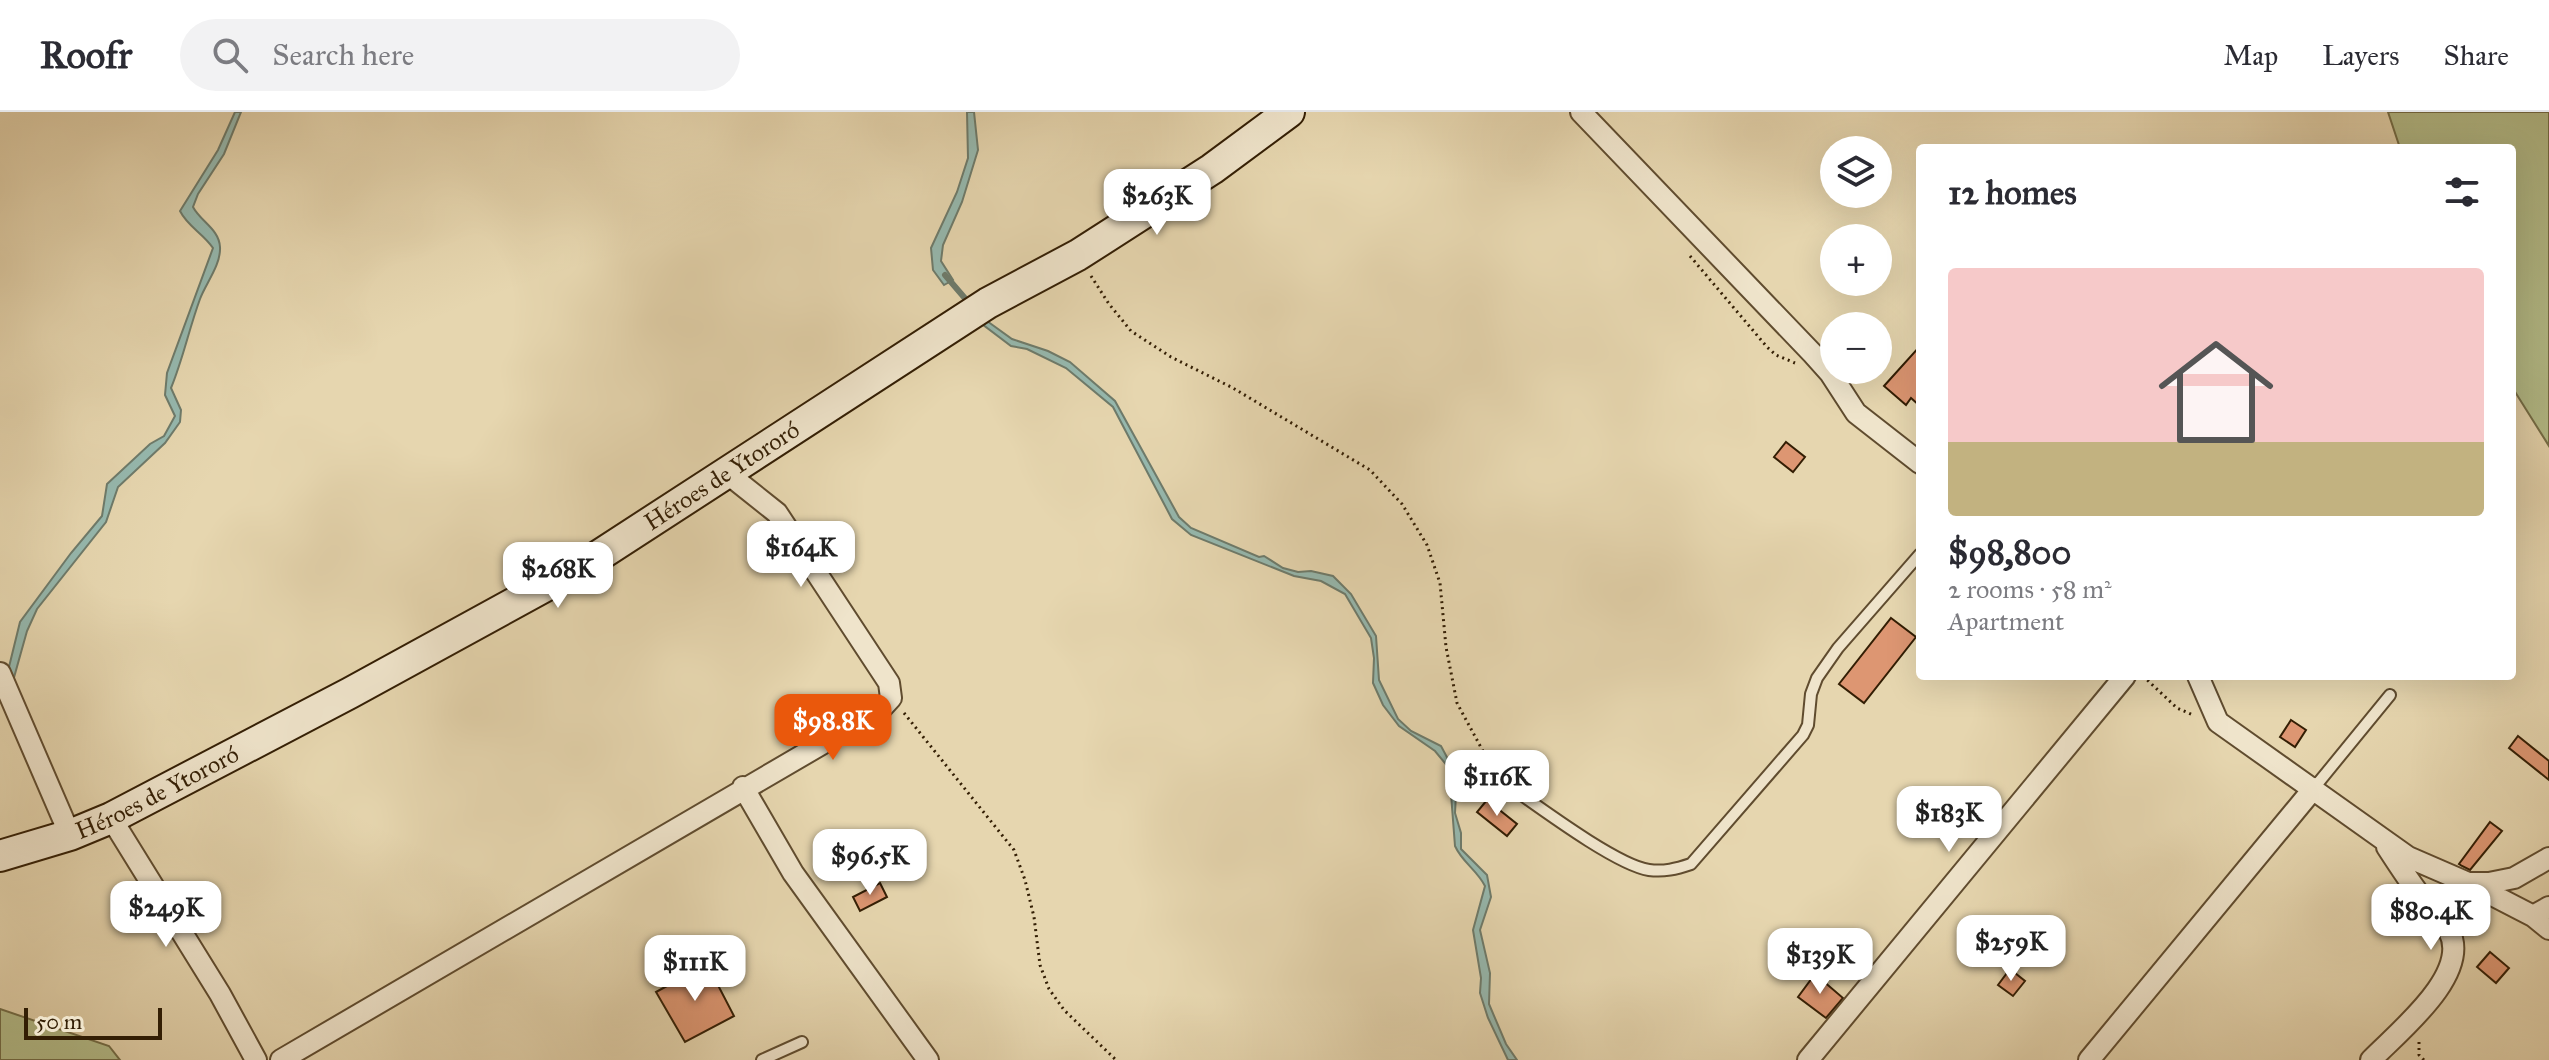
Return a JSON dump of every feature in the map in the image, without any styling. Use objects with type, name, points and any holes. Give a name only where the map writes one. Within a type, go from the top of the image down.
[{"type":"main road","name":"Héroes de Ytororó","points":[[0,856],[70,835],[111,818],[350,693],[589,562],[988,303],[1078,255],[1212,169],[1289,112]]},
{"type":"street","points":[[1581,112],[1813,354],[1830,373],[1856,413],[1916,460]]},
{"type":"street","points":[[281,1060],[743,787],[880,710],[891,698],[889,683],[777,513],[728,474]]},
{"type":"street","points":[[0,674],[70,835]]},
{"type":"street","points":[[1808,1060],[2122,680]]},
{"type":"street","points":[[2199,680],[2218,722],[2314,788],[2382,840],[2408,857],[2541,912],[2549,929]]},
{"type":"street","points":[[743,787],[793,873],[928,1060]]},
{"type":"street","points":[[2089,1060],[2314,788]]},
{"type":"street","points":[[111,818],[220,994],[256,1060]]},
{"type":"street","points":[[2371,1060],[2418,1013],[2449,974],[2453,953],[2450,933],[2409,881],[2382,840]]},
{"type":"street","points":[[2468,883],[2514,878],[2549,858]]},
{"type":"lane","points":[[1499,779],[1619,859],[1645,870],[1657,871],[1669,871],[1691,864],[1803,735],[1808,725],[1811,694],[1817,678],[1838,648],[1916,559]]},
{"type":"lane","points":[[2314,788],[2390,695]]},
{"type":"lane","points":[[762,1060],[802,1042]]},
{"type":"path","points":[[1078,255],[1109,304],[1131,331],[1171,357],[1233,388],[1344,453],[1370,470],[1402,504],[1427,545],[1440,583],[1446,647],[1457,703],[1499,779]]},
{"type":"path","points":[[2147,680],[2177,708],[2218,722]]},
{"type":"path","points":[[891,698],[1014,850],[1025,880],[1034,917],[1040,965],[1049,989],[1064,1010],[1116,1060]]},
{"type":"green space","points":[[2388,112],[2549,112],[2549,446],[2516,393],[2516,144],[2399,144]]},
{"type":"green space","points":[[0,1009],[109,1046],[120,1060],[0,1060]]},
{"type":"water","points":[[235,112],[241,112],[224,154],[193,207],[216,235],[220,254],[200,299],[171,388],[181,410],[180,422],[165,443],[118,487],[106,522],[37,609],[27,631],[13,681],[7,675],[20,622],[102,516],[107,484],[150,444],[164,436],[175,416],[165,395],[167,373],[213,248],[180,211],[218,150]]},
{"type":"water","points":[[967,112],[974,112],[978,150],[962,202],[943,245],[941,261],[953,280],[944,285],[933,270],[931,248],[957,192],[968,158]]},
{"type":"water","points":[[987,321],[1012,339],[1070,362],[1115,401],[1179,517],[1191,528],[1259,557],[1264,556],[1283,568],[1333,576],[1351,594],[1376,636],[1379,680],[1398,719],[1411,731],[1441,746],[1457,776],[1455,813],[1461,833],[1461,849],[1487,875],[1491,897],[1480,930],[1490,973],[1489,1004],[1506,1044],[1517,1060],[1508,1060],[1480,993],[1481,978],[1473,930],[1485,886],[1455,846],[1449,768],[1435,751],[1399,726],[1383,705],[1373,683],[1371,638],[1345,594],[1321,581],[1294,576],[1191,535],[1172,519],[1113,407],[1066,368],[1027,349],[1011,346],[982,324]]},
{"type":"building","points":[[1916,350],[1916,402],[1911,398],[1906,405],[1884,386],[1892,384],[1892,377]]},
{"type":"building","points":[[1786,442],[1805,457],[1793,472],[1774,457]]},
{"type":"building","points":[[1891,618],[1916,637],[1864,703],[1839,684]]},
{"type":"building","points":[[2291,720],[2306,730],[2295,747],[2280,737]]},
{"type":"building","points":[[2518,736],[2549,761],[2549,780],[2509,748]]},
{"type":"building","points":[[1487,800],[1517,824],[1507,836],[1477,812]]},
{"type":"building","points":[[2490,822],[2502,831],[2470,870],[2459,864]]},
{"type":"building","points":[[880,883],[887,897],[860,911],[853,897]]},
{"type":"building","points":[[2490,952],[2509,968],[2496,983],[2477,967]]},
{"type":"building","points":[[707,964],[734,1016],[685,1042],[656,992]]},
{"type":"building","points":[[2010,969],[2025,981],[2013,996],[1998,985]]},
{"type":"building","points":[[1815,974],[1843,998],[1826,1018],[1798,997]]},
{"type":"waterway","points":[[945,275],[969,303]]}]
